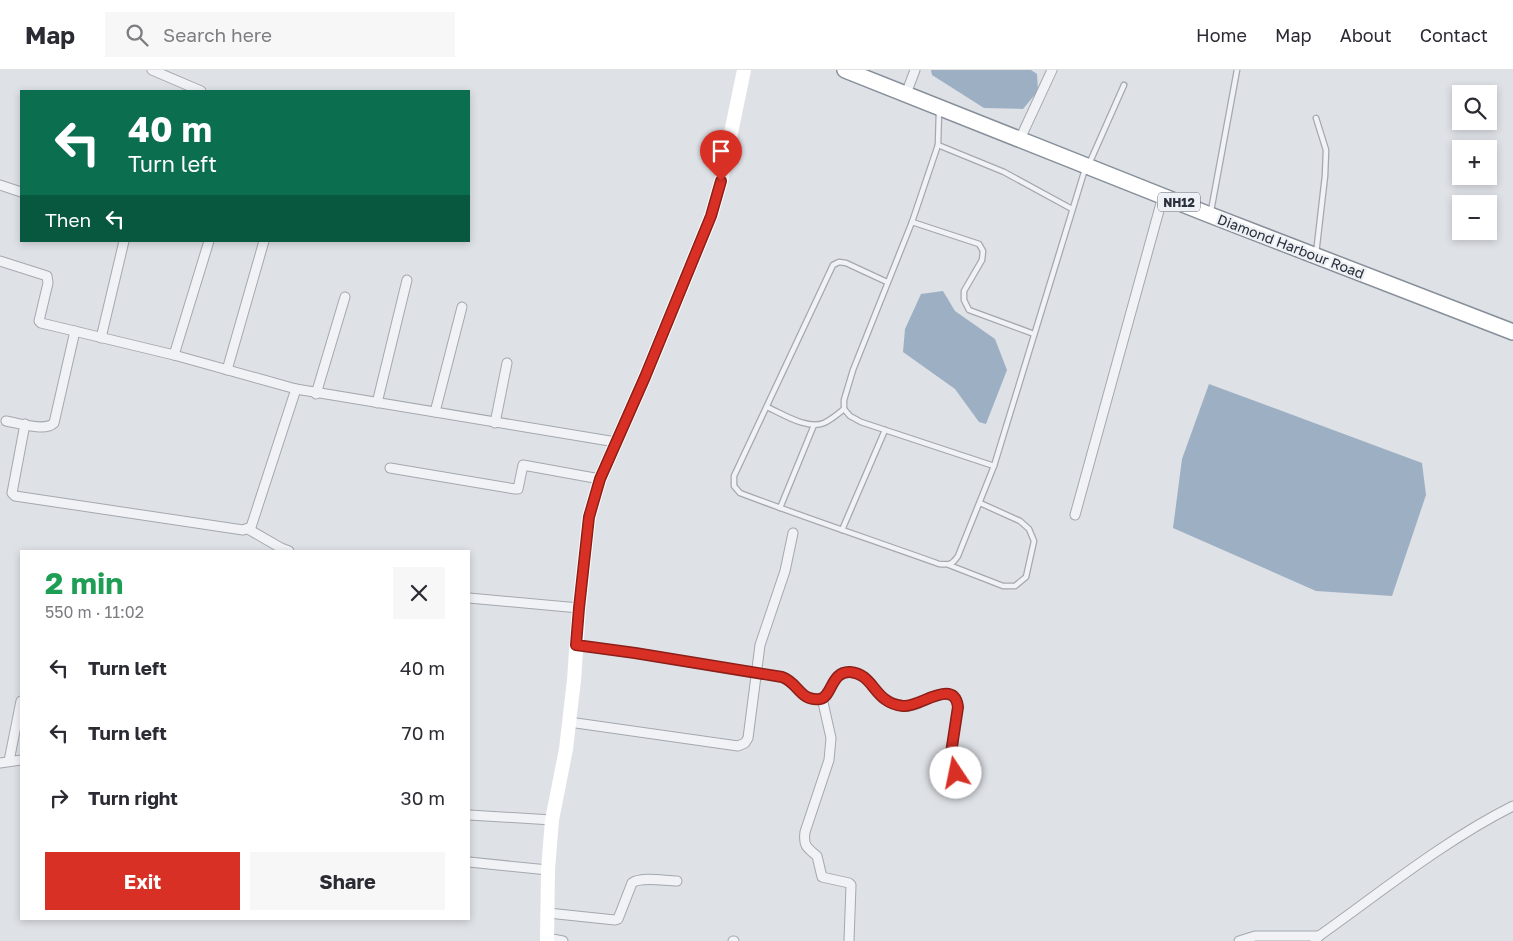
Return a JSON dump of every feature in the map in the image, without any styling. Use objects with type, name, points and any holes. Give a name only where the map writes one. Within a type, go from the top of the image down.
[{"type":"highway","name":"Diamond Harbour Road","points":[[846,70],[1210,215],[1513,332]]},
{"type":"main road","points":[[547,940],[548,870],[552,820],[566,749],[589,517],[600,479],[645,377],[711,216],[721,181],[744,70]]},
{"type":"street","points":[[152,70],[199,90]]},
{"type":"street","points":[[906,94],[915,70]]},
{"type":"street","points":[[1020,139],[1052,70]]},
{"type":"street","points":[[0,185],[20,192]]},
{"type":"street","points":[[1075,514],[1163,196]]},
{"type":"street","points":[[101,338],[124,242]]},
{"type":"street","points":[[174,355],[209,242]]},
{"type":"street","points":[[227,370],[264,242]]},
{"type":"street","points":[[0,262],[46,276],[48,283],[40,322],[174,355],[296,390],[616,442]]},
{"type":"street","points":[[377,403],[407,280]]},
{"type":"street","points":[[316,394],[345,297]]},
{"type":"street","points":[[435,412],[462,308]]},
{"type":"street","points":[[6,421],[43,428],[54,423],[75,331]]},
{"type":"street","points":[[495,423],[507,363]]},
{"type":"street","points":[[25,424],[12,493],[15,496],[242,530],[251,527],[296,390]]},
{"type":"street","points":[[390,468],[515,489],[518,488],[523,466],[600,479]]},
{"type":"street","points":[[248,529],[286,550]]},
{"type":"street","points":[[569,722],[728,745],[738,746],[746,743],[760,645],[785,571],[793,533]]},
{"type":"street","points":[[470,598],[579,608]]},
{"type":"street","points":[[576,645],[787,679],[792,681],[802,695],[811,698],[822,698]]},
{"type":"street","points":[[849,941],[851,885],[821,876],[818,856],[807,848],[804,843],[805,832],[829,760],[831,745],[822,698],[836,678],[847,672],[864,677],[884,700],[903,706],[917,704],[940,694],[954,696],[958,707],[951,759],[956,773]]},
{"type":"street","points":[[20,705],[5,762],[20,760]]},
{"type":"street","points":[[1241,940],[1255,936],[1317,939],[1441,849],[1491,817],[1513,806]]},
{"type":"street","points":[[470,815],[552,820]]},
{"type":"street","points":[[470,862],[548,870]]},
{"type":"street","points":[[548,912],[615,920],[618,919],[634,881],[641,879],[677,881]]},
{"type":"street","points":[[547,940],[563,941]]},
{"type":"lane","points":[[1210,215],[1237,70]]},
{"type":"lane","points":[[949,565],[958,556],[994,466],[1087,165],[1124,85]]},
{"type":"lane","points":[[939,108],[938,145],[912,222],[853,370],[844,400],[844,409],[850,416],[861,422],[994,466]]},
{"type":"lane","points":[[1315,255],[1325,176],[1326,150],[1316,118]]},
{"type":"lane","points":[[938,145],[1004,172],[1072,209]]},
{"type":"lane","points":[[912,222],[979,244],[983,251],[982,260],[964,291],[964,300],[968,310],[1034,334]]},
{"type":"lane","points":[[887,282],[846,263],[839,262],[833,266],[734,476],[734,486],[740,493],[817,522],[938,564],[949,565],[1003,586],[1014,586],[1026,577],[1034,542],[1029,529],[1020,521],[980,503]]},
{"type":"lane","points":[[767,407],[802,423],[814,425],[825,423],[844,409]]},
{"type":"lane","points":[[780,508],[814,425]]},
{"type":"lane","points":[[842,530],[885,430]]},
{"type":"water","points":[[931,70],[1031,70],[1037,74],[1038,91],[1023,109],[984,108],[932,75]]},
{"type":"water","points":[[943,291],[955,311],[995,339],[1007,370],[986,424],[979,422],[955,389],[903,352],[905,329],[921,294]]},
{"type":"water","points":[[1209,384],[1422,463],[1426,495],[1392,596],[1316,591],[1173,528],[1182,459]]},
{"type":"route","points":[[721,181],[711,216],[645,377],[600,479],[589,517],[576,645],[782,677],[792,681],[802,695],[811,698],[819,699],[824,697],[836,678],[847,672],[864,677],[884,700],[903,706],[917,704],[940,694],[954,696],[958,707],[951,759],[956,773]]}]
